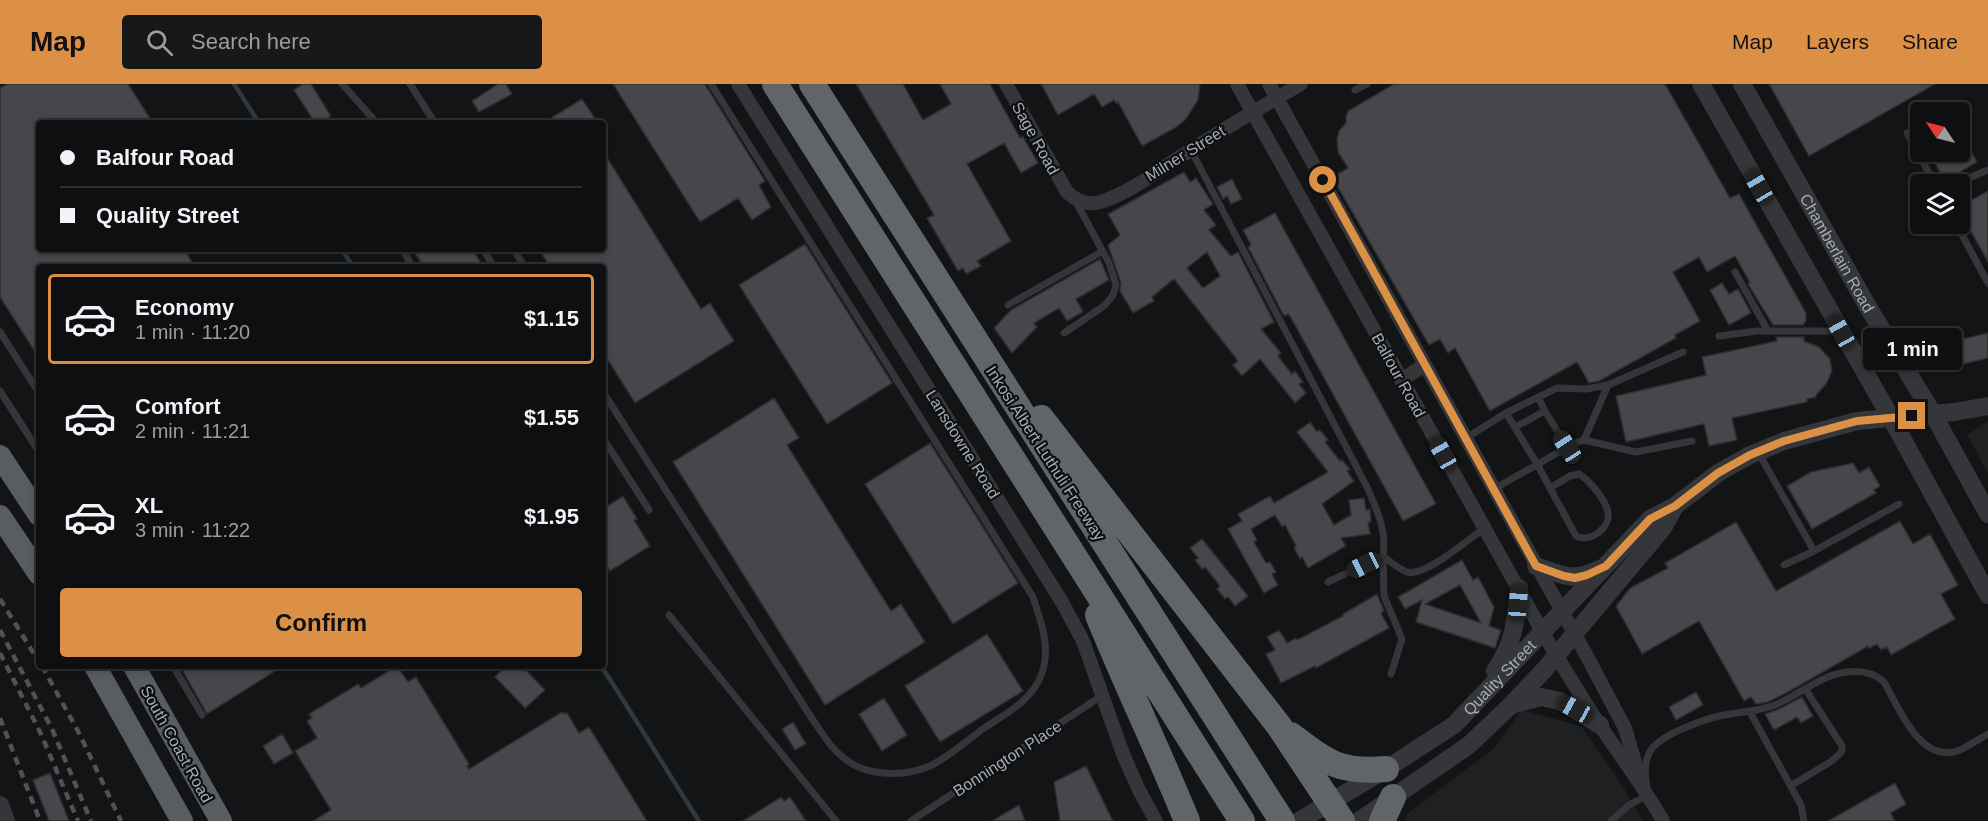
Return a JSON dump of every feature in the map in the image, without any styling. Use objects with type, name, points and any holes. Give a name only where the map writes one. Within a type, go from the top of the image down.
[{"type":"highway","name":"Inkosi Albert Luthuli Freeway","points":[[775,84],[1242,821]]},
{"type":"highway","name":"Inkosi Albert Luthuli Freeway","points":[[812,84],[1282,821]]},
{"type":"highway","points":[[951,304],[1279,726],[1320,790],[1321,814]]},
{"type":"highway","points":[[0,456],[36,510]]},
{"type":"highway","points":[[0,516],[36,570]]},
{"type":"highway","points":[[1070,548],[1187,821]]},
{"type":"highway","name":"South Coast Road","points":[[97,669],[182,821]]},
{"type":"highway","name":"South Coast Road","points":[[136,669],[221,821]]},
{"type":"highway","points":[[1279,726],[1338,767],[1362,771],[1386,769]]},
{"type":"highway","points":[[1382,821],[1393,797]]},
{"type":"street","name":"Lansdowne Road","points":[[738,84],[1062,602],[1083,641],[1124,754],[1139,790],[1156,821]]},
{"type":"street","name":"Sage Road","points":[[1006,84],[1071,196]]},
{"type":"street","name":"Balfour Road","points":[[1237,84],[1543,633],[1663,821]]},
{"type":"street","name":"Balfour Road","points":[[1269,84],[1575,634],[1625,728],[1645,790]]},
{"type":"street","name":"Milner Street","points":[[1071,196],[1087,203],[1098,203],[1124,192],[1252,111],[1301,84]]},
{"type":"street","points":[[1701,84],[1891,418],[1988,595]]},
{"type":"street","name":"Chamberlain Road","points":[[1742,84],[1868,306],[1933,414],[1988,514]]},
{"type":"street","points":[[1401,380],[1425,365]]},
{"type":"street","name":"Quality Street","points":[[1321,814],[1466,715],[1650,519],[1675,506],[1718,473],[1784,441],[1857,421],[1954,412],[1988,406]]},
{"type":"street","name":"Quality Street","points":[[1359,821],[1469,745],[1511,705],[1557,656],[1663,528],[1675,506]]},
{"type":"street","points":[[1536,566],[1575,578],[1606,566]]},
{"type":"street","points":[[1466,715],[1507,654],[1514,634],[1519,588]]},
{"type":"street","points":[[1511,705],[1541,697],[1560,701],[1600,725]]},
{"type":"street","points":[[0,805],[6,821]]},
{"type":"lane","points":[[342,84],[374,120]]},
{"type":"lane","points":[[410,84],[433,120]]},
{"type":"lane","points":[[606,397],[813,720],[831,746],[846,760],[871,772],[901,773],[932,765],[1031,694],[1042,674],[1047,653],[1042,624],[1033,597],[711,84]]},
{"type":"lane","points":[[1355,90],[1367,84]]},
{"type":"lane","points":[[1907,133],[1930,174]]},
{"type":"lane","points":[[1191,150],[1367,487],[1384,531],[1384,596],[1402,639],[1391,674]]},
{"type":"lane","points":[[1970,178],[1988,170]]},
{"type":"lane","points":[[1064,333],[1104,306],[1113,295],[1116,285],[1103,251],[1071,196]]},
{"type":"lane","points":[[1961,234],[1988,283]]},
{"type":"lane","points":[[1008,305],[1103,251]]},
{"type":"lane","points":[[1735,272],[1768,331]]},
{"type":"lane","points":[[1719,336],[1768,331],[1841,332]]},
{"type":"lane","points":[[0,332],[36,388]]},
{"type":"lane","points":[[1466,438],[1506,413],[1557,388],[1586,389],[1608,385],[1683,352]]},
{"type":"lane","points":[[1584,440],[1608,385]]},
{"type":"lane","points":[[0,391],[36,447]]},
{"type":"lane","points":[[1539,397],[1567,447]]},
{"type":"lane","points":[[1515,427],[1545,411]]},
{"type":"lane","points":[[1506,413],[1576,536],[1587,538],[1596,535],[1604,528],[1608,512],[1601,497],[1584,477],[1579,474],[1570,476],[1550,488]]},
{"type":"lane","points":[[1494,489],[1567,447],[1584,440],[1636,452],[1692,441]]},
{"type":"lane","points":[[606,444],[649,510]]},
{"type":"lane","points":[[1758,452],[1814,551]]},
{"type":"lane","points":[[1784,565],[1899,504]]},
{"type":"lane","points":[[1383,556],[1406,572],[1414,572],[1428,567],[1485,528]]},
{"type":"lane","points":[[1328,582],[1383,556]]},
{"type":"lane","points":[[669,615],[836,821]]},
{"type":"lane","points":[[175,669],[202,715]]},
{"type":"lane","points":[[1611,821],[1645,790],[1647,760],[1652,749],[1665,738],[1704,721],[1773,706],[1840,673],[1858,672],[1878,676],[1884,682],[1914,733],[1920,741],[1933,750],[1941,753],[1960,750],[1988,734]]},
{"type":"lane","points":[[1792,785],[1832,761],[1842,751],[1842,746],[1806,690]]},
{"type":"lane","name":"Bonnington Place","points":[[911,821],[1103,695]]},
{"type":"lane","points":[[1750,712],[1792,785],[1803,810],[1804,821]]},
{"type":"shaded area","points":[[1988,421],[1988,473],[1967,435]]},
{"type":"shaded area","points":[[1522,710],[1581,726],[1624,788],[1643,821],[1405,821],[1407,814],[1494,748]]},
{"type":"building","points":[[7,84],[128,84],[151,120],[36,120],[36,252],[186,252],[193,264],[36,264],[36,353],[0,297],[0,88]]},
{"type":"building","points":[[303,84],[311,84],[331,116],[325,120],[313,120],[294,90]]},
{"type":"building","points":[[498,84],[506,84],[512,94],[479,112],[472,101]]},
{"type":"building","points":[[613,84],[705,84],[765,181],[759,185],[771,207],[752,220],[738,198],[700,222]]},
{"type":"building","points":[[856,84],[903,84],[923,120],[951,104],[940,84],[990,84],[1020,138],[1023,137],[1038,163],[1021,173],[1004,143],[967,164],[1011,241],[977,261],[981,266],[966,274],[963,268],[958,271],[927,218],[934,215]]},
{"type":"building","points":[[1041,84],[1200,84],[1198,100],[1186,119],[1175,128],[1142,146],[1118,102],[1114,100],[1102,107],[1094,94],[1058,115]]},
{"type":"building","points":[[1394,84],[1665,84],[1730,198],[1739,194],[1806,313],[1806,321],[1803,325],[1773,325],[1748,284],[1750,283],[1735,256],[1707,272],[1699,257],[1673,272],[1700,321],[1675,335],[1676,338],[1599,381],[1589,383],[1577,362],[1490,411],[1455,348],[1448,353],[1440,339],[1429,345],[1332,177],[1348,168],[1338,152],[1337,139],[1339,131],[1346,123],[1348,111]]},
{"type":"building","points":[[1769,84],[1935,84],[1809,156]]},
{"type":"building","points":[[582,99],[596,120],[548,120]]},
{"type":"building","points":[[1970,150],[1977,162],[1957,174],[1941,174],[1934,162],[1970,162]]},
{"type":"building","points":[[606,156],[701,309],[710,303],[734,341],[635,403],[606,357],[606,264],[548,264],[541,252],[606,252]]},
{"type":"building","points":[[1184,172],[1190,182],[1196,178],[1213,204],[1204,210],[1216,225],[1209,230],[1231,256],[1238,252],[1274,322],[1261,329],[1281,353],[1278,356],[1292,374],[1295,371],[1303,382],[1299,384],[1306,393],[1295,403],[1260,359],[1242,376],[1233,365],[1238,361],[1174,279],[1152,297],[1154,301],[1133,313],[1120,291],[1121,283],[1108,245],[1120,235],[1108,214]],"holes":[[[1207,252],[1220,276],[1203,288],[1187,268]]]},
{"type":"building","points":[[1232,179],[1242,199],[1231,204],[1227,196],[1223,199],[1217,187]]},
{"type":"building","points":[[1988,191],[1988,262],[1970,230],[1970,201]]},
{"type":"building","points":[[1275,213],[1436,504],[1403,521],[1291,318],[1288,314],[1284,316],[1248,247],[1251,245],[1243,230]]},
{"type":"building","points":[[805,244],[892,383],[827,424],[739,285]]},
{"type":"building","points":[[414,252],[474,252],[482,264],[422,264]]},
{"type":"building","points":[[1100,259],[1109,280],[1076,299],[1083,312],[1067,321],[1059,308],[1034,323],[1037,327],[1012,353],[994,328],[1011,310]]},
{"type":"building","points":[[1722,283],[1729,294],[1738,289],[1751,313],[1729,325],[1710,290]]},
{"type":"building","points":[[1988,333],[1988,358],[1963,364],[1958,340]]},
{"type":"building","points":[[1776,337],[1804,337],[1804,341],[1819,347],[1830,359],[1832,371],[1816,397],[1807,399],[1807,402],[1732,418],[1737,440],[1709,446],[1704,424],[1626,442],[1616,396],[1706,375],[1702,357],[1777,341]]},
{"type":"building","points":[[774,398],[799,438],[787,445],[891,611],[901,604],[925,642],[825,705],[673,462]]},
{"type":"building","points":[[1310,422],[1317,432],[1320,430],[1328,440],[1325,442],[1340,461],[1342,460],[1350,469],[1347,471],[1354,481],[1322,504],[1334,525],[1351,515],[1349,500],[1364,498],[1366,510],[1370,509],[1371,522],[1368,522],[1370,534],[1341,538],[1346,546],[1308,568],[1294,548],[1296,546],[1285,525],[1282,527],[1275,515],[1251,529],[1257,540],[1254,542],[1266,563],[1270,562],[1276,572],[1272,574],[1278,585],[1264,593],[1228,529],[1242,521],[1238,514],[1270,496],[1274,503],[1328,472],[1297,432]]},
{"type":"building","points":[[930,443],[1018,583],[953,624],[865,484]]},
{"type":"building","points":[[1853,463],[1859,473],[1869,467],[1880,486],[1874,490],[1876,493],[1812,529],[1787,486],[1811,472]]},
{"type":"building","points":[[623,496],[650,546],[610,571],[606,565],[606,507]]},
{"type":"building","points":[[1900,521],[1913,544],[1930,534],[1958,585],[1941,594],[1955,619],[1891,655],[1887,647],[1881,650],[1877,644],[1869,648],[1868,646],[1768,702],[1756,704],[1751,697],[1744,701],[1699,621],[1642,654],[1616,606],[1630,588],[1668,568],[1665,563],[1736,522],[1776,591]]},
{"type":"building","points":[[1202,539],[1248,596],[1235,606],[1217,589],[1220,586],[1205,567],[1202,569],[1195,560],[1198,558],[1190,548]]},
{"type":"building","points":[[1462,560],[1473,580],[1478,577],[1494,607],[1489,626],[1501,630],[1495,648],[1416,622],[1422,600],[1405,609],[1398,597]],"holes":[[[1460,585],[1481,623],[1425,604]]]},
{"type":"building","points":[[1377,594],[1384,611],[1381,613],[1389,628],[1316,668],[1315,666],[1281,683],[1266,654],[1275,650],[1267,637],[1279,630],[1287,643],[1296,638],[1297,640],[1343,616]]},
{"type":"building","points":[[987,634],[1023,691],[940,742],[905,686]]},
{"type":"building","points":[[182,669],[278,669],[207,714]]},
{"type":"building","points":[[392,669],[399,669],[408,682],[416,677],[469,764],[467,766],[469,769],[562,712],[567,713],[579,733],[589,727],[647,821],[313,821],[331,810],[295,751],[317,738],[307,721],[312,718],[309,714],[358,684],[361,688]]},
{"type":"building","points":[[503,669],[525,669],[545,690],[525,708],[495,677]]},
{"type":"building","points":[[1696,692],[1703,705],[1676,720],[1669,707]]},
{"type":"building","points":[[1802,697],[1813,716],[1801,723],[1797,717],[1774,730],[1765,714]]},
{"type":"building","points":[[884,698],[907,735],[882,751],[859,714]]},
{"type":"building","points":[[793,722],[806,744],[795,750],[782,729]]},
{"type":"building","points":[[282,734],[293,753],[274,764],[263,746]]},
{"type":"building","points":[[1086,766],[1113,821],[1060,821],[1054,782]]},
{"type":"building","points":[[50,773],[69,821],[49,821],[33,780]]},
{"type":"building","points":[[1895,783],[1906,804],[1891,813],[1895,821],[1828,821]]},
{"type":"building","points":[[781,797],[784,801],[790,797],[806,821],[743,821]]},
{"type":"building","points":[[1019,805],[1025,821],[992,821]]},
{"type":"waterway","points":[[234,84],[257,120]]},
{"type":"waterway","points":[[344,252],[351,264]]},
{"type":"waterway","points":[[603,669],[699,821]]},
{"type":"railway","points":[[0,599],[36,657]]},
{"type":"railway","points":[[0,630],[52,729],[91,821]]},
{"type":"railway","points":[[0,653],[41,734],[78,821]]},
{"type":"railway","points":[[44,669],[79,733],[121,821]]},
{"type":"railway","points":[[0,718],[40,821]]},
{"type":"route","points":[[1323,180],[1536,566],[1575,578],[1587,575],[1606,566],[1650,519],[1675,506],[1718,473],[1750,455],[1784,441],[1857,421],[1912,416]]}]
